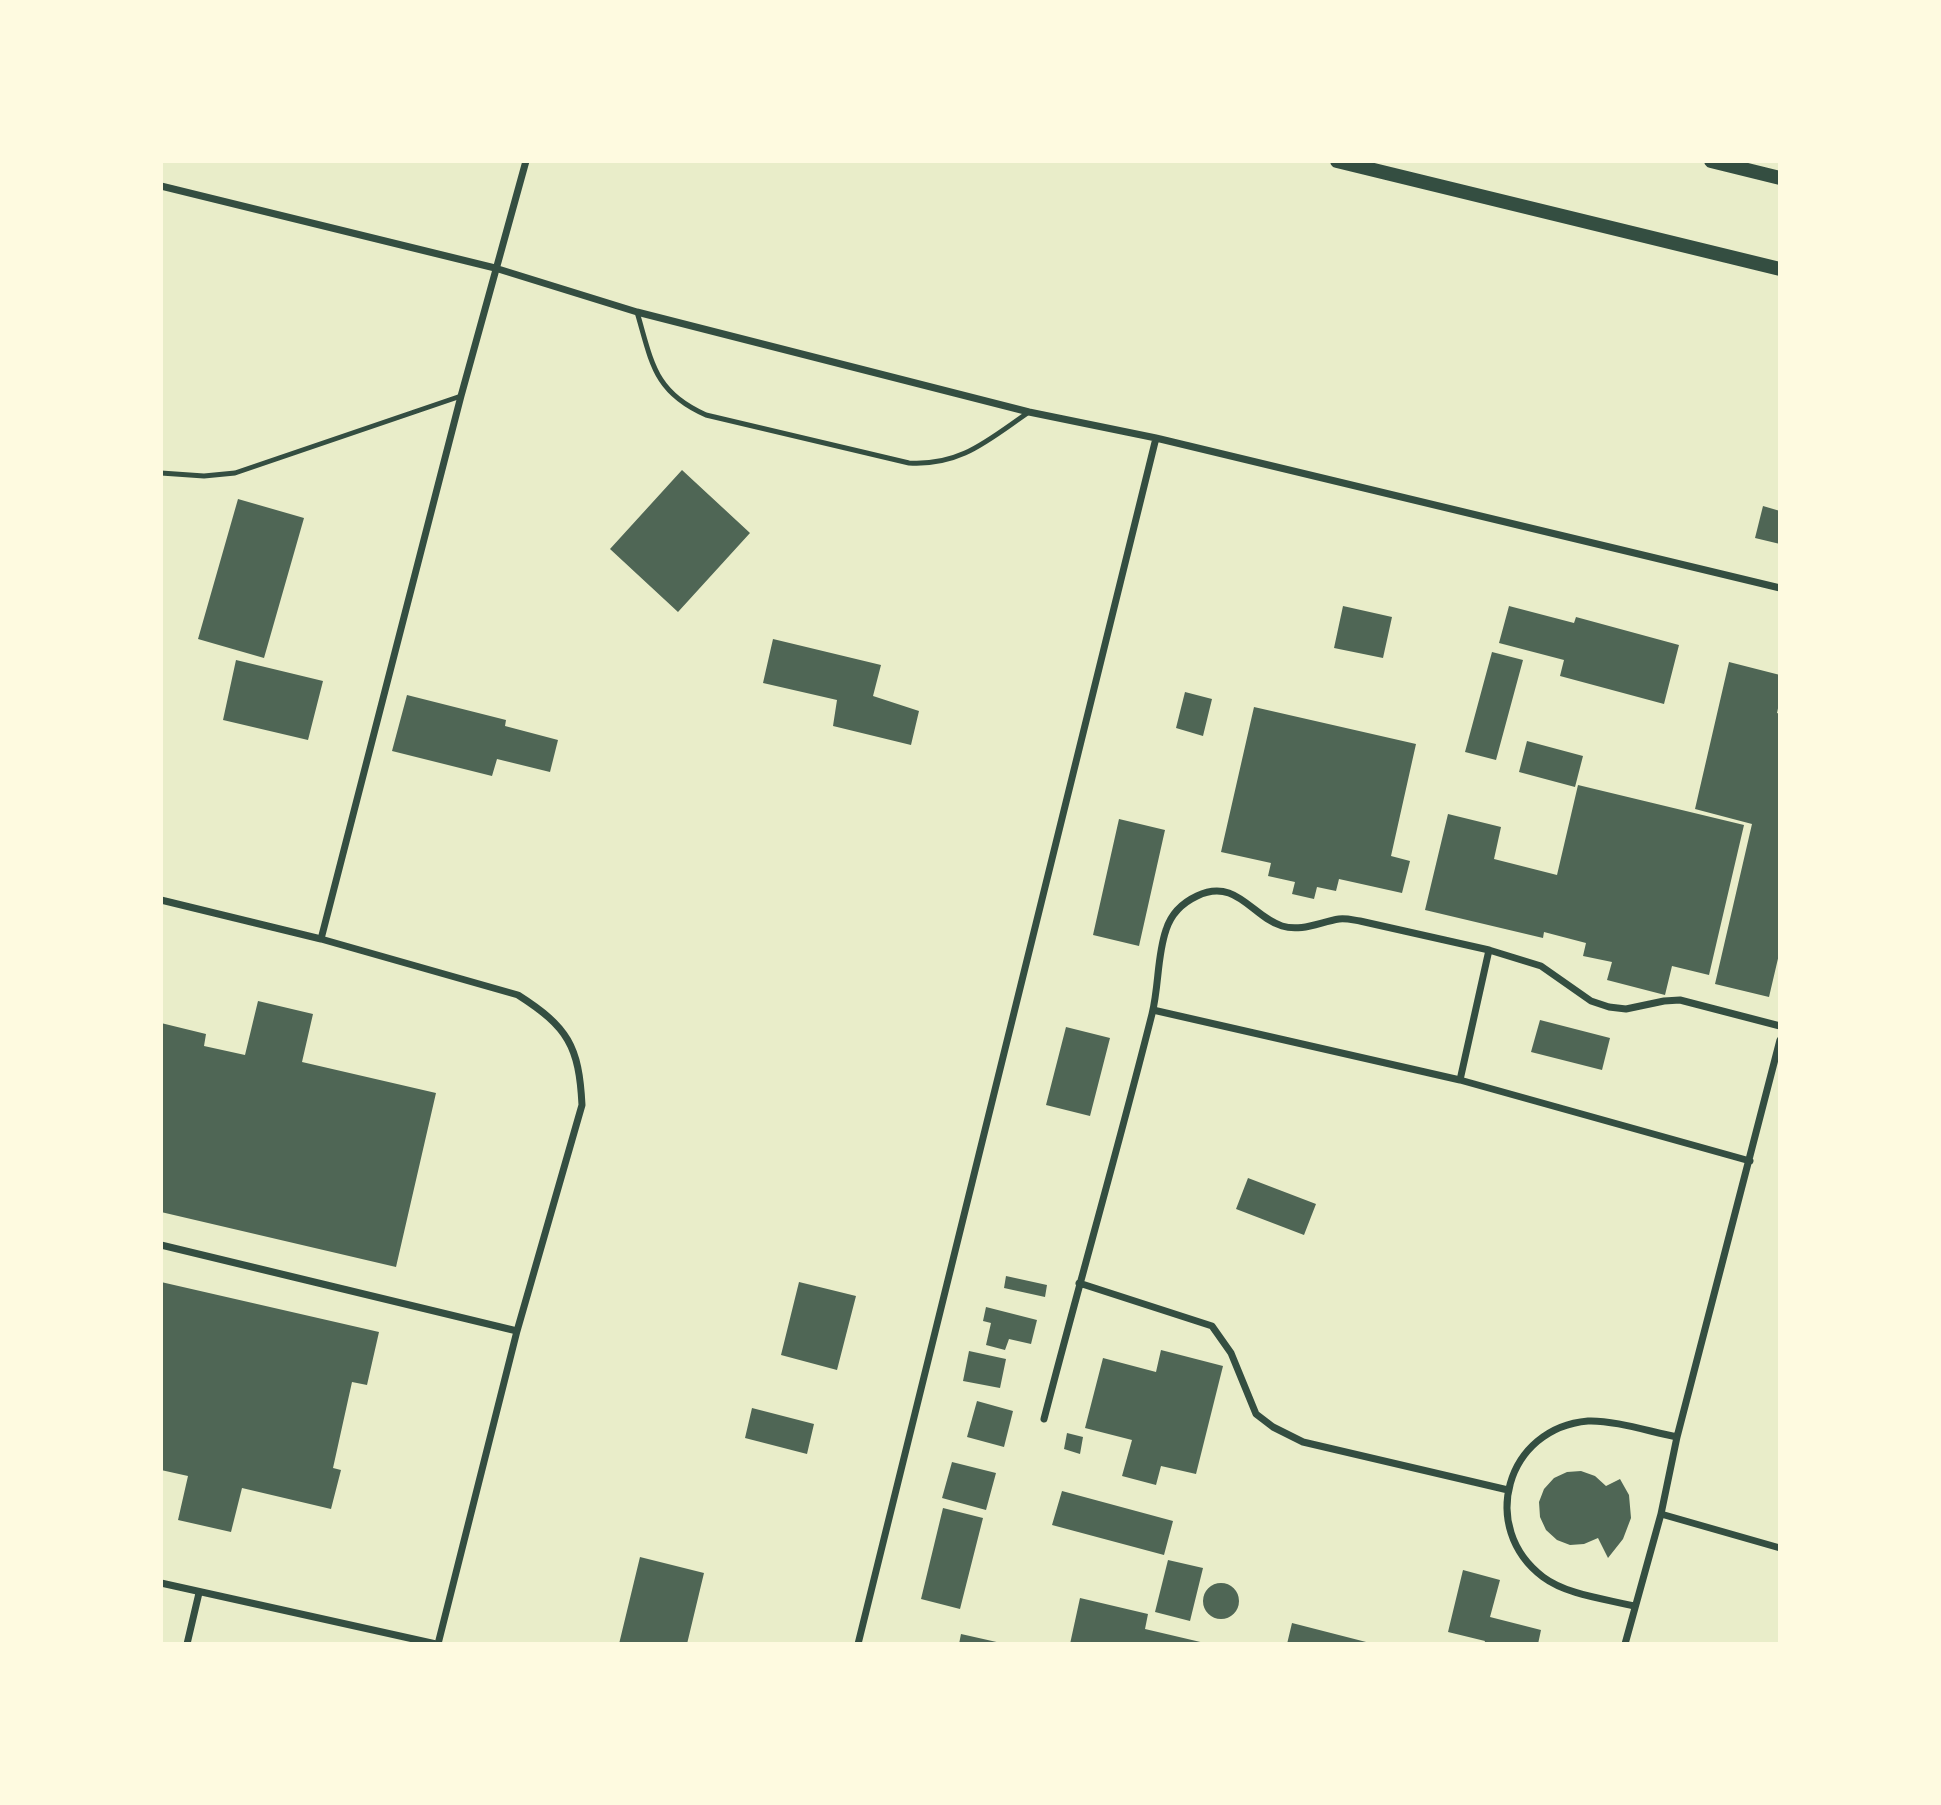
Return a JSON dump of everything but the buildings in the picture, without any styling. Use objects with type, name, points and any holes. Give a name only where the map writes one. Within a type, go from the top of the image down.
[{"type":"main road","points":[[1337,161],[1780,269]]},
{"type":"main road","points":[[1711,161],[1780,178]]},
{"type":"street","points":[[321,939],[461,396],[526,161]]},
{"type":"street","points":[[161,186],[495,268],[637,312],[1029,412],[1156,438],[1780,588]]},
{"type":"street","points":[[858,1644],[1156,438]]},
{"type":"street","points":[[1044,1419],[1153,1010],[1166,930],[1173,914],[1185,902],[1201,894],[1218,892],[1235,895],[1251,904],[1263,917],[1282,926],[1303,928],[1342,919],[1489,950],[1541,966],[1591,1001],[1609,1007],[1626,1009],[1680,1000],[1780,1026]]},
{"type":"street","points":[[161,900],[321,939],[518,995],[547,1014],[569,1040],[580,1072],[582,1105],[517,1331],[437,1644],[161,1583]]},
{"type":"street","points":[[1460,1080],[1489,950]]},
{"type":"street","points":[[1153,1010],[1460,1080],[1750,1161]]},
{"type":"street","points":[[1625,1644],[1661,1514],[1677,1437],[1780,1040]]},
{"type":"street","points":[[161,1245],[517,1331]]},
{"type":"street","points":[[1079,1283],[1212,1326],[1231,1353],[1256,1414],[1286,1434],[1303,1441],[1508,1490]]},
{"type":"street","points":[[1634,1606],[1568,1589],[1545,1579],[1535,1570],[1526,1561],[1513,1539],[1506,1515],[1508,1490],[1518,1463],[1530,1448],[1561,1427],[1589,1421],[1677,1437]]},
{"type":"street","points":[[1661,1514],[1780,1548]]},
{"type":"street","points":[[187,1644],[199,1593]]},
{"type":"lane","points":[[637,312],[652,363],[660,380],[673,396],[706,415],[909,463],[927,464],[946,462],[963,455],[1029,412]]},
{"type":"lane","points":[[161,473],[204,476],[235,473],[461,396]]}]
